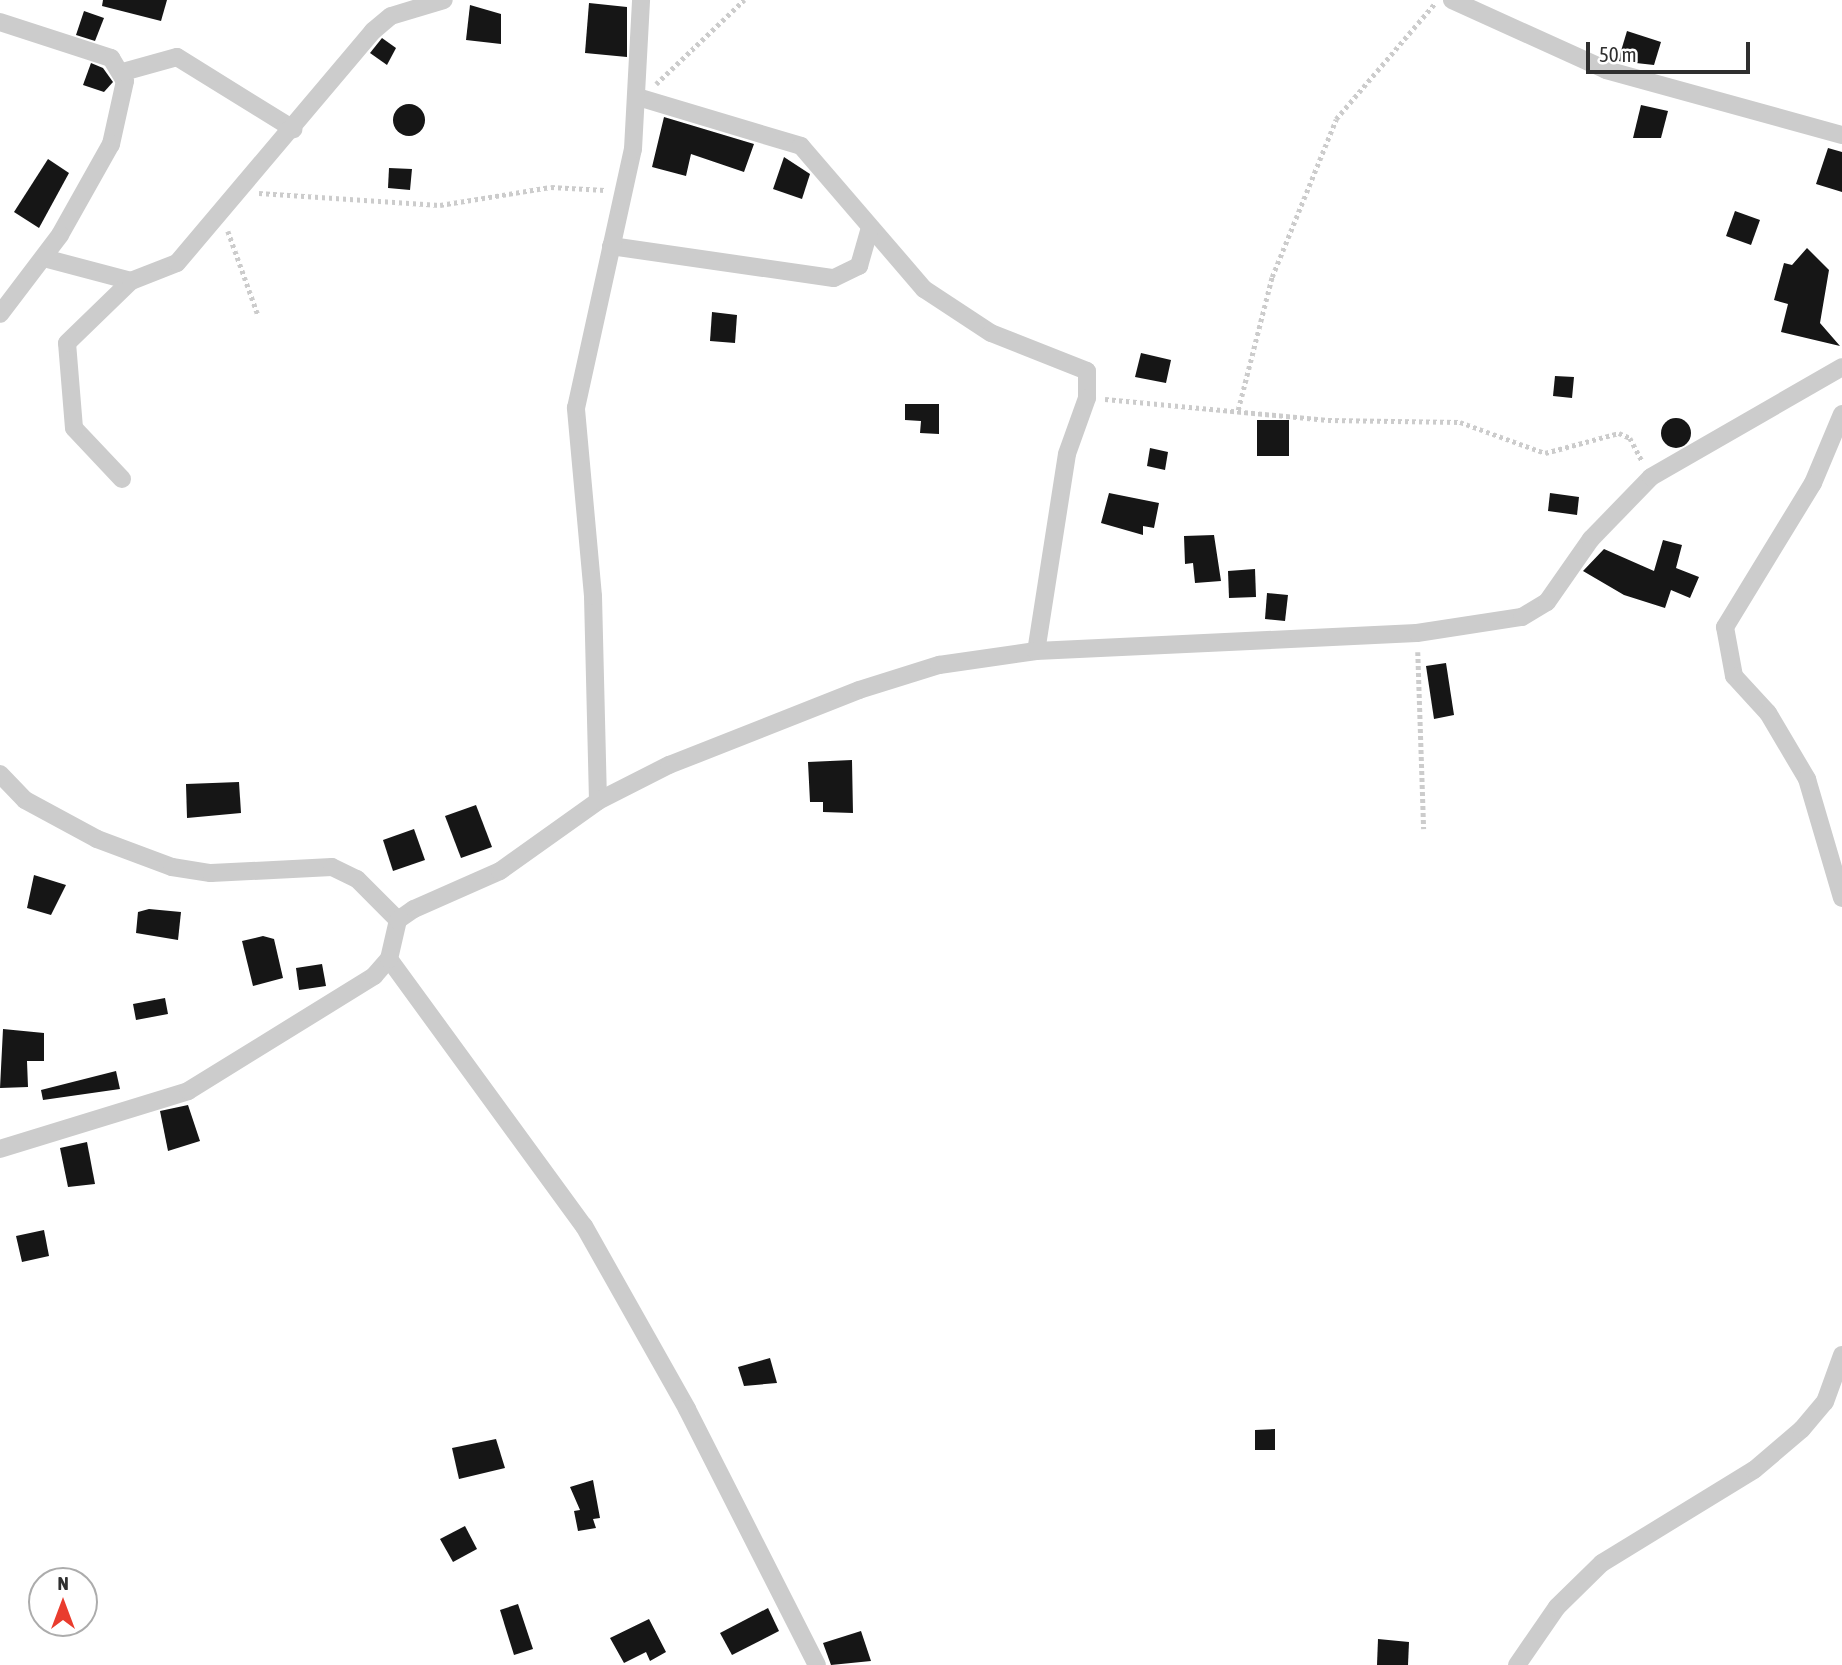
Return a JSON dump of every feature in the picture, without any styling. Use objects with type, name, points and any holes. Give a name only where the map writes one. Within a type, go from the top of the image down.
[{"type":"street","points":[[122,479],[74,428],[65,350],[131,281],[177,263],[293,129],[373,31],[391,16],[444,0]]},
{"type":"street","points":[[598,801],[593,596],[576,408],[624,191],[641,98],[641,0]]},
{"type":"street","points":[[1452,0],[1606,70],[1842,135]]},
{"type":"street","points":[[0,22],[111,58],[123,72],[125,92],[111,144],[44,258],[0,314]]},
{"type":"street","points":[[123,72],[177,57],[293,129]]},
{"type":"street","points":[[641,98],[801,146],[924,289],[991,333],[1081,365],[1090,381],[1087,398],[1067,454],[1036,651]]},
{"type":"street","points":[[611,246],[834,278],[859,266],[870,228]]},
{"type":"street","points":[[44,258],[131,281]]},
{"type":"street","points":[[398,920],[500,871],[598,801],[669,765],[859,690],[939,665],[1036,651],[1417,633],[1492,625],[1547,602],[1591,539],[1651,477],[1842,367]]},
{"type":"street","points":[[1842,414],[1813,483],[1725,627],[1734,676],[1768,713],[1807,779],[1842,898]]},
{"type":"street","points":[[0,774],[25,800],[97,839],[172,867],[211,873],[332,867],[357,879],[398,920]]},
{"type":"street","points":[[0,1149],[188,1091],[341,1002],[389,959],[398,920]]},
{"type":"street","points":[[389,959],[584,1226],[687,1409],[817,1665]]},
{"type":"street","points":[[1517,1665],[1556,1607],[1602,1563],[1754,1470],[1802,1429],[1841,1366]]},
{"type":"path","points":[[641,98],[744,0]]},
{"type":"path","points":[[1238,410],[1272,277],[1336,119],[1437,0]]},
{"type":"path","points":[[240,191],[440,205],[551,187],[624,191]]},
{"type":"path","points":[[224,210],[234,258],[258,315]]},
{"type":"path","points":[[1087,398],[1238,410],[1460,422],[1545,453],[1619,433],[1630,438],[1651,477]]},
{"type":"path","points":[[1417,633],[1424,829]]},
{"type":"building","points":[[103,0],[167,0],[161,21],[102,6]]},
{"type":"building","points":[[589,3],[627,7],[627,57],[585,53]]},
{"type":"building","points":[[470,5],[501,14],[501,44],[466,40]]},
{"type":"building","points":[[84,11],[104,18],[95,41],[76,35]]},
{"type":"building","points":[[1627,31],[1661,42],[1654,65],[1618,61]]},
{"type":"building","points":[[382,38],[396,48],[387,65],[370,53]]},
{"type":"building","points":[[91,63],[103,68],[113,82],[104,92],[83,85]]},
{"type":"building","points":[[409,104],[421,108],[425,120],[421,132],[409,136],[397,132],[393,120],[397,108]]},
{"type":"building","points":[[1641,105],[1668,111],[1661,138],[1633,138]]},
{"type":"building","points":[[664,117],[754,144],[744,172],[691,154],[686,176],[652,167]]},
{"type":"building","points":[[1828,148],[1842,152],[1842,192],[1816,184]]},
{"type":"building","points":[[784,157],[810,174],[802,199],[773,189]]},
{"type":"building","points":[[48,159],[69,173],[39,228],[14,212]]},
{"type":"building","points":[[389,168],[412,169],[410,190],[388,188]]},
{"type":"building","points":[[1735,211],[1760,220],[1751,245],[1726,236]]},
{"type":"building","points":[[1807,248],[1829,270],[1820,323],[1840,346],[1781,332],[1788,304],[1774,300],[1784,263],[1792,265]]},
{"type":"building","points":[[712,312],[737,315],[735,343],[710,341]]},
{"type":"building","points":[[1141,353],[1171,360],[1166,383],[1135,377]]},
{"type":"building","points":[[1555,376],[1574,377],[1572,398],[1553,396]]},
{"type":"building","points":[[905,404],[939,404],[939,434],[920,433],[921,421],[905,420]]},
{"type":"building","points":[[1676,418],[1682,419],[1690,427],[1690,439],[1682,447],[1676,448],[1670,447],[1662,439],[1661,433],[1662,427],[1670,419]]},
{"type":"building","points":[[1257,420],[1289,420],[1289,456],[1257,456]]},
{"type":"building","points":[[1150,448],[1168,452],[1165,470],[1147,466]]},
{"type":"building","points":[[1109,493],[1159,503],[1154,528],[1143,526],[1143,535],[1101,523]]},
{"type":"building","points":[[1550,493],[1579,497],[1577,515],[1548,511]]},
{"type":"building","points":[[1214,535],[1221,581],[1195,583],[1193,563],[1185,564],[1184,536]]},
{"type":"building","points":[[1663,540],[1682,545],[1676,568],[1699,577],[1690,598],[1671,590],[1665,608],[1624,595],[1583,571],[1604,549],[1654,571]]},
{"type":"building","points":[[1255,569],[1256,597],[1229,598],[1228,571]]},
{"type":"building","points":[[1267,593],[1288,595],[1285,621],[1265,619]]},
{"type":"building","points":[[1446,663],[1454,715],[1434,719],[1426,666]]},
{"type":"building","points":[[852,760],[853,813],[823,812],[823,802],[810,802],[808,762]]},
{"type":"building","points":[[239,782],[241,813],[187,818],[186,784]]},
{"type":"building","points":[[476,805],[492,847],[461,858],[445,816]]},
{"type":"building","points":[[414,829],[425,860],[393,871],[383,840]]},
{"type":"building","points":[[34,875],[66,885],[51,915],[27,908]]},
{"type":"building","points":[[149,909],[181,912],[178,940],[136,933],[138,912]]},
{"type":"building","points":[[263,936],[274,939],[283,978],[253,986],[242,941]]},
{"type":"building","points":[[322,964],[326,986],[299,990],[296,968]]},
{"type":"building","points":[[165,998],[168,1014],[136,1020],[133,1004]]},
{"type":"building","points":[[3,1029],[44,1033],[44,1061],[27,1061],[28,1087],[0,1088]]},
{"type":"building","points":[[116,1071],[120,1089],[43,1100],[41,1090]]},
{"type":"building","points":[[188,1105],[200,1141],[168,1151],[160,1111]]},
{"type":"building","points":[[87,1142],[95,1184],[68,1187],[60,1148]]},
{"type":"building","points":[[44,1230],[49,1256],[22,1262],[16,1236]]},
{"type":"building","points":[[770,1358],[777,1383],[744,1386],[738,1367]]},
{"type":"building","points":[[1275,1429],[1275,1450],[1255,1450],[1255,1430]]},
{"type":"building","points":[[496,1439],[505,1468],[459,1479],[452,1448]]},
{"type":"building","points":[[593,1480],[600,1518],[593,1519],[596,1528],[578,1531],[574,1511],[580,1510],[570,1487]]},
{"type":"building","points":[[465,1526],[477,1549],[453,1562],[440,1539]]},
{"type":"building","points":[[518,1604],[533,1649],[514,1655],[500,1610]]},
{"type":"building","points":[[768,1608],[779,1631],[732,1655],[720,1633]]},
{"type":"building","points":[[649,1619],[666,1652],[650,1661],[646,1652],[624,1663],[610,1638]]},
{"type":"building","points":[[861,1631],[871,1661],[831,1665],[823,1643]]},
{"type":"building","points":[[1378,1639],[1409,1642],[1408,1665],[1377,1665]]}]
